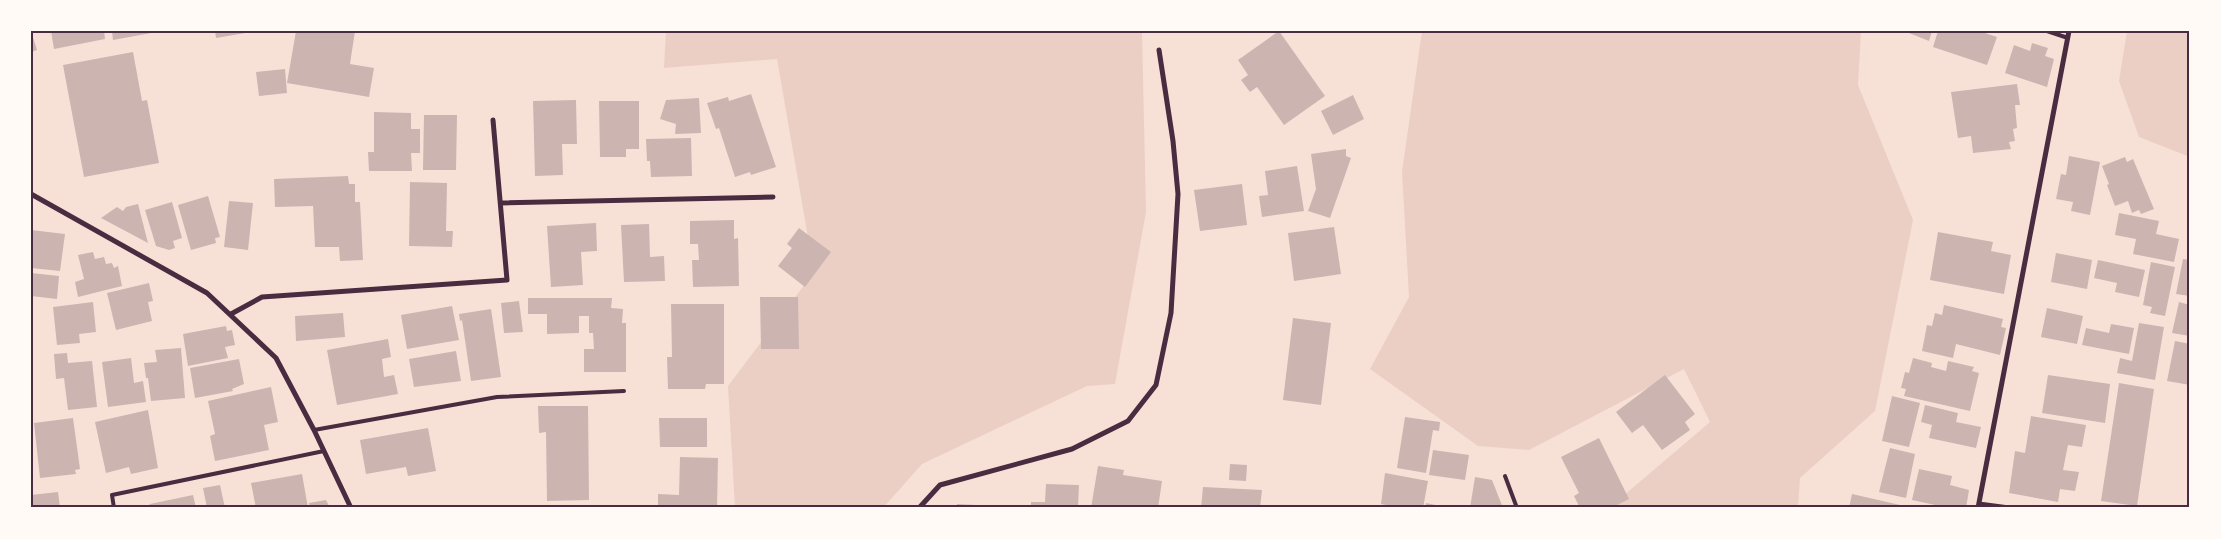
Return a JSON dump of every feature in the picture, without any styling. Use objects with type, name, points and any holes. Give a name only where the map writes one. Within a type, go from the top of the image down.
[{"type":"street","points":[[2009,508],[1979,506],[2069,31]]},
{"type":"street","points":[[919,508],[940,485],[1072,449],[1128,421],[1156,385],[1171,313],[1178,194],[1173,141],[1159,50]]},
{"type":"street","points":[[231,314],[262,297],[507,280],[493,120]]},
{"type":"street","points":[[31,194],[207,294],[231,314],[276,358],[314,430],[351,508]]},
{"type":"street","points":[[501,203],[773,197]]},
{"type":"lane","points":[[2047,31],[2068,38]]},
{"type":"lane","points":[[314,430],[497,398],[624,391]]},
{"type":"lane","points":[[114,508],[112,494],[324,451]]},
{"type":"lane","points":[[1505,476],[1517,508]]},
{"type":"shaded area","points":[[666,31],[1142,31],[1146,212],[1115,384],[1087,386],[922,464],[883,508],[735,508],[728,386],[814,272],[777,59],[664,68]]},
{"type":"shaded area","points":[[1422,31],[1861,31],[1858,85],[1913,220],[1875,411],[1800,478],[1798,508],[1609,508],[1710,422],[1684,369],[1529,450],[1478,446],[1370,369],[1409,297],[1402,172]]},
{"type":"shaded area","points":[[2127,31],[2190,31],[2190,157],[2139,137],[2119,81]]},
{"type":"building","points":[[31,31],[37,50],[31,52]]},
{"type":"building","points":[[51,31],[104,31],[105,39],[54,49]]},
{"type":"building","points":[[112,31],[157,31],[157,32],[113,40]]},
{"type":"building","points":[[215,31],[251,31],[251,32],[216,38]]},
{"type":"building","points":[[296,31],[355,31],[350,64],[374,68],[369,97],[287,83]]},
{"type":"building","points":[[1279,31],[1325,96],[1284,125],[1257,87],[1250,92],[1241,80],[1248,75],[1238,60]]},
{"type":"building","points":[[1904,31],[1932,31],[1929,41]]},
{"type":"building","points":[[1938,31],[1979,31],[1997,37],[1987,65],[1933,47]]},
{"type":"building","points":[[2032,43],[2048,48],[2045,56],[2054,59],[2047,87],[2005,73],[2014,45],[2030,51]]},
{"type":"building","points":[[133,52],[142,101],[147,100],[159,163],[84,177],[63,65]]},
{"type":"building","points":[[285,69],[287,93],[259,96],[256,72]]},
{"type":"building","points":[[2017,84],[2020,105],[2015,105],[2017,128],[2013,129],[2015,141],[2009,142],[2011,149],[1973,153],[1971,136],[1958,138],[1951,92]]},
{"type":"building","points":[[751,94],[776,167],[751,175],[750,172],[735,177],[719,128],[716,129],[707,103],[728,97],[729,101]]},
{"type":"building","points":[[1353,95],[1364,119],[1333,135],[1321,111]]},
{"type":"building","points":[[699,98],[701,133],[675,134],[676,124],[660,119],[666,100]]},
{"type":"building","points":[[576,100],[577,144],[562,144],[563,175],[535,176],[533,101]]},
{"type":"building","points":[[599,101],[639,101],[639,149],[626,149],[626,157],[600,157]]},
{"type":"building","points":[[374,112],[411,113],[411,129],[420,129],[420,153],[411,153],[412,171],[369,171],[368,152],[374,152]]},
{"type":"building","points":[[424,115],[457,115],[456,170],[423,170]]},
{"type":"building","points":[[691,138],[692,176],[651,177],[650,161],[647,161],[646,139]]},
{"type":"building","points":[[1346,149],[1346,156],[1351,158],[1330,218],[1308,211],[1316,189],[1311,154]]},
{"type":"building","points":[[2069,156],[2100,162],[2090,215],[2071,211],[2073,202],[2056,199],[2061,174],[2066,175]]},
{"type":"building","points":[[2125,157],[2127,162],[2133,159],[2154,209],[2141,214],[2139,210],[2132,213],[2128,201],[2115,206],[2102,166]]},
{"type":"building","points":[[1297,166],[1304,211],[1262,217],[1259,196],[1268,195],[1265,171]]},
{"type":"building","points":[[348,176],[349,184],[355,184],[355,202],[360,202],[363,260],[340,261],[339,247],[315,247],[313,206],[275,207],[274,179]]},
{"type":"building","points":[[410,182],[447,183],[446,231],[453,231],[452,247],[409,246]]},
{"type":"building","points":[[1242,184],[1247,225],[1200,231],[1194,190]]},
{"type":"building","points":[[208,196],[220,237],[215,238],[216,243],[191,250],[178,205]]},
{"type":"building","points":[[229,201],[253,203],[248,250],[224,247]]},
{"type":"building","points":[[172,202],[182,238],[173,241],[175,248],[169,250],[156,246],[145,210]]},
{"type":"building","points":[[138,204],[148,243],[101,218],[117,207],[123,211],[126,207]]},
{"type":"building","points":[[2119,213],[2159,221],[2156,234],[2179,239],[2174,262],[2133,254],[2136,239],[2115,235]]},
{"type":"building","points":[[734,220],[734,239],[738,238],[739,286],[693,287],[692,260],[699,260],[698,244],[690,244],[690,221]]},
{"type":"building","points":[[596,223],[597,251],[581,252],[583,285],[551,287],[547,226]]},
{"type":"building","points":[[649,224],[650,257],[664,256],[665,281],[624,282],[621,225]]},
{"type":"building","points":[[1334,227],[1341,274],[1294,281],[1288,233]]},
{"type":"building","points":[[799,228],[831,252],[805,287],[778,266],[792,248],[787,244]]},
{"type":"building","points":[[31,230],[65,234],[60,271],[31,268]]},
{"type":"building","points":[[1938,232],[1993,242],[1991,251],[2011,255],[2004,294],[1930,280]]},
{"type":"building","points":[[93,252],[95,259],[104,257],[106,264],[112,263],[114,268],[118,266],[122,286],[78,297],[75,282],[84,279],[78,255]]},
{"type":"building","points":[[2056,253],[2092,260],[2087,289],[2051,282]]},
{"type":"building","points":[[2183,259],[2190,260],[2190,296],[2176,294]]},
{"type":"building","points":[[2098,260],[2145,270],[2139,297],[2115,292],[2117,283],[2094,278]]},
{"type":"building","points":[[2151,262],[2175,267],[2165,316],[2150,313],[2152,307],[2143,305]]},
{"type":"building","points":[[31,273],[59,276],[57,299],[31,296]]},
{"type":"building","points":[[149,283],[153,301],[148,302],[152,321],[116,330],[107,293]]},
{"type":"building","points":[[760,297],[798,297],[799,349],[761,349]]},
{"type":"building","points":[[528,298],[612,298],[611,308],[623,309],[622,323],[626,323],[626,372],[584,372],[584,349],[594,349],[593,333],[589,333],[589,316],[579,316],[579,333],[547,334],[547,314],[528,314]]},
{"type":"building","points":[[519,301],[523,332],[504,333],[501,303]]},
{"type":"building","points":[[93,302],[96,332],[79,334],[80,343],[57,345],[53,307]]},
{"type":"building","points":[[2179,302],[2190,305],[2190,336],[2172,333]]},
{"type":"building","points":[[671,304],[724,304],[724,384],[706,384],[705,389],[668,389],[667,357],[672,357]]},
{"type":"building","points":[[1944,305],[2003,319],[2001,327],[2006,328],[2000,355],[1956,344],[1953,358],[1922,351],[1927,325],[1932,326],[1935,313],[1942,315]]},
{"type":"building","points":[[452,306],[459,340],[407,349],[401,315]]},
{"type":"building","points":[[2047,308],[2083,316],[2077,344],[2041,337]]},
{"type":"building","points":[[491,309],[501,377],[471,381],[462,320],[460,321],[459,314]]},
{"type":"building","points":[[343,313],[345,337],[296,341],[295,316]]},
{"type":"building","points":[[1293,318],[1331,323],[1321,405],[1283,400]]},
{"type":"building","points":[[2139,323],[2164,327],[2155,380],[2117,373],[2120,358],[2132,361]]},
{"type":"building","points":[[2111,324],[2134,328],[2129,354],[2082,345],[2086,328],[2109,333]]},
{"type":"building","points":[[226,326],[227,331],[232,330],[235,345],[225,347],[228,358],[188,366],[183,334]]},
{"type":"building","points":[[388,339],[391,357],[382,359],[384,377],[394,375],[398,394],[337,405],[327,350]]},
{"type":"building","points":[[2175,341],[2190,344],[2190,385],[2167,381]]},
{"type":"building","points":[[181,348],[185,398],[151,401],[144,363],[157,362],[155,350]]},
{"type":"building","points":[[456,351],[461,381],[414,387],[409,359]]},
{"type":"building","points":[[67,353],[68,363],[92,361],[97,407],[68,410],[64,378],[56,379],[54,354]]},
{"type":"building","points":[[131,358],[134,383],[143,381],[146,402],[108,407],[102,362]]},
{"type":"building","points":[[1913,358],[1932,363],[1931,367],[1946,371],[1948,361],[1974,367],[1972,371],[1979,373],[1970,411],[1904,396],[1906,389],[1901,388],[1905,372],[1909,373]]},
{"type":"building","points":[[239,359],[244,384],[232,389],[233,391],[195,398],[190,368]]},
{"type":"building","points":[[1665,375],[1695,414],[1685,422],[1690,430],[1662,450],[1643,425],[1632,433],[1616,412]]},
{"type":"building","points":[[2048,375],[2110,384],[2105,423],[2042,413]]},
{"type":"building","points":[[2119,383],[2154,389],[2137,506],[2101,501]]},
{"type":"building","points":[[271,387],[278,422],[264,425],[269,450],[215,461],[210,436],[215,434],[208,401]]},
{"type":"building","points":[[1892,396],[1920,403],[1909,447],[1882,441]]},
{"type":"building","points":[[1925,405],[1958,413],[1956,422],[1981,427],[1976,448],[1929,438],[1932,425],[1921,422]]},
{"type":"building","points":[[538,406],[588,406],[589,500],[547,501],[546,432],[539,433]]},
{"type":"building","points":[[148,410],[158,468],[131,474],[129,467],[106,473],[95,422]]},
{"type":"building","points":[[2031,416],[2086,425],[2082,447],[2068,445],[2063,470],[2079,472],[2075,491],[2060,489],[2058,502],[2009,493],[2015,451],[2025,453]]},
{"type":"building","points":[[1405,417],[1440,422],[1439,431],[1433,430],[1426,473],[1397,468]]},
{"type":"building","points":[[73,418],[80,469],[75,470],[76,474],[40,478],[34,423]]},
{"type":"building","points":[[659,418],[707,418],[707,447],[660,447]]},
{"type":"building","points":[[428,428],[436,471],[408,476],[406,467],[366,474],[360,440]]},
{"type":"building","points":[[1599,438],[1629,499],[1611,508],[1580,508],[1574,496],[1579,493],[1561,457]]},
{"type":"building","points":[[1890,448],[1915,454],[1906,498],[1879,492]]},
{"type":"building","points":[[1433,450],[1469,455],[1465,480],[1429,475]]},
{"type":"building","points":[[680,457],[718,458],[717,508],[658,508],[658,494],[679,495]]},
{"type":"building","points":[[1230,464],[1247,465],[1246,481],[1229,480]]},
{"type":"building","points":[[1098,466],[1124,470],[1123,475],[1162,481],[1158,508],[1091,508]]},
{"type":"building","points":[[1919,469],[1952,476],[1950,485],[1969,490],[1966,508],[1949,508],[1912,500]]},
{"type":"building","points":[[1385,473],[1428,481],[1423,508],[1400,508],[1381,504]]},
{"type":"building","points":[[302,474],[308,508],[256,508],[251,483]]},
{"type":"building","points":[[1475,477],[1492,480],[1503,508],[1470,508]]},
{"type":"building","points":[[1046,484],[1079,485],[1078,508],[1031,508],[1031,502],[1045,502]]},
{"type":"building","points":[[220,485],[225,508],[207,508],[203,488]]},
{"type":"building","points":[[1203,487],[1262,490],[1260,508],[1201,508]]},
{"type":"building","points":[[58,492],[60,508],[31,508],[31,495]]},
{"type":"building","points":[[1852,494],[1909,507],[1909,508],[1849,508]]},
{"type":"building","points":[[193,495],[196,508],[147,508],[150,504]]},
{"type":"building","points":[[326,500],[330,508],[310,508],[309,503]]},
{"type":"building","points":[[1426,503],[1445,507],[1445,508],[1425,508]]},
{"type":"building","points":[[957,504],[996,506],[996,508],[957,508]]}]
